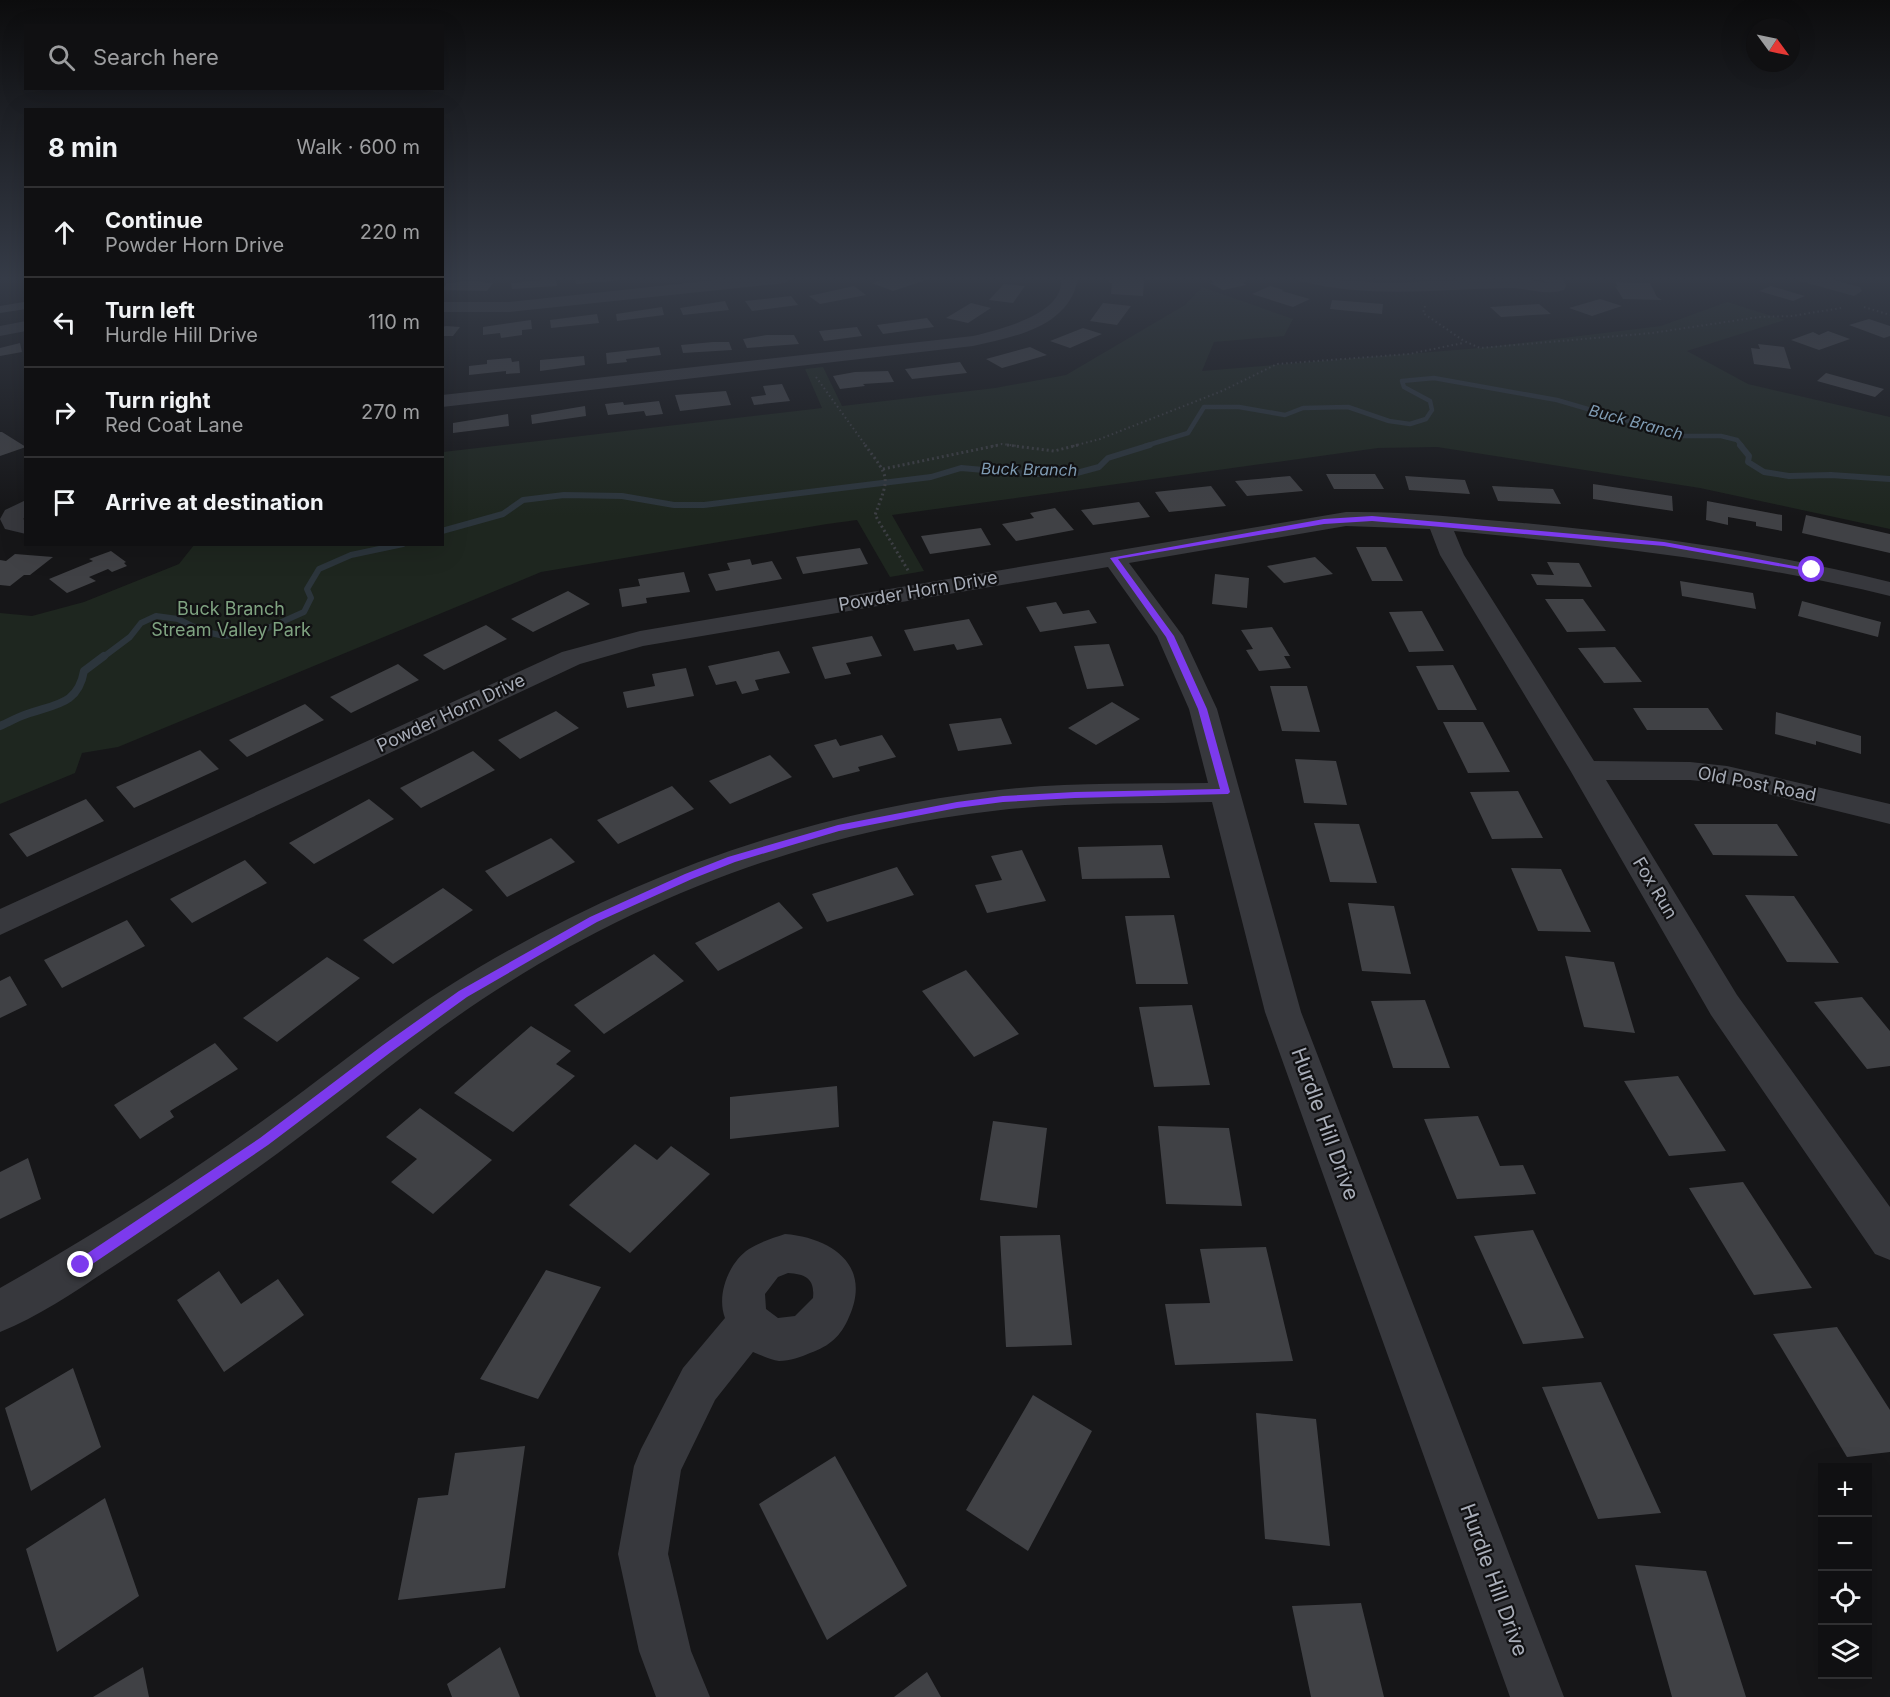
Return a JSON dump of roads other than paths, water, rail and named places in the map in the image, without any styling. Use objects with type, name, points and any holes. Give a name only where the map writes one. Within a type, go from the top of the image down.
[{"type":"street","points":[[444,401],[848,357]]},
{"type":"street","name":"Powder Horn Drive","points":[[0,923],[571,658],[640,639],[1346,519],[1372,518],[1439,523],[1664,544],[1755,558],[1890,589]]},
{"type":"street","name":"Fox Run","points":[[1439,523],[1452,555],[1585,770],[1724,1005],[1890,1241]]},
{"type":"street","name":"Hurdle Hill Drive","points":[[1113,558],[1170,636],[1203,709],[1283,1012],[1537,1697]]},
{"type":"street","name":"Old Post Road","points":[[1585,770],[1690,771],[1727,775],[1890,814]]},
{"type":"street","points":[[0,1311],[81,1265],[174,1204],[264,1142],[463,994],[593,919],[688,877],[732,860],[838,828],[957,805],[1065,796],[1225,792]]},
{"type":"street","points":[[683,1697],[665,1651],[643,1554],[658,1466],[699,1384],[749,1323]]},
{"type":"waterway","name":"Buck Branch","points":[[1145,446],[1188,433],[1204,407],[1239,407],[1285,415],[1303,408],[1348,407],[1389,421],[1410,424],[1426,419],[1432,410],[1430,401],[1404,387],[1402,381],[1434,378],[1557,400],[1680,436],[1721,436],[1737,440],[1742,446]]},
{"type":"waterway","name":"Buck Branch","points":[[444,530],[503,514],[523,500],[564,495],[622,496],[674,505],[704,505],[931,477],[961,468],[1029,474],[1073,474],[1099,467],[1108,458],[1150,445]]},
{"type":"waterway","name":"Buck Branch","points":[[1740,445],[1749,456],[1748,462],[1764,472],[1789,476],[1831,475],[1890,479]]},
{"type":"waterway","name":"Buck Branch","points":[[102,658],[130,637],[141,623],[156,616],[178,619],[202,631],[224,636],[257,633],[304,612],[311,598],[307,589],[319,569],[351,555],[394,546]]},
{"type":"waterway","name":"Buck Branch","points":[[0,726],[24,715],[64,702],[76,691],[84,671],[104,656]]},
{"type":"park label","name":"Buck Branch Stream Valley Park","points":[[231,619]]}]
